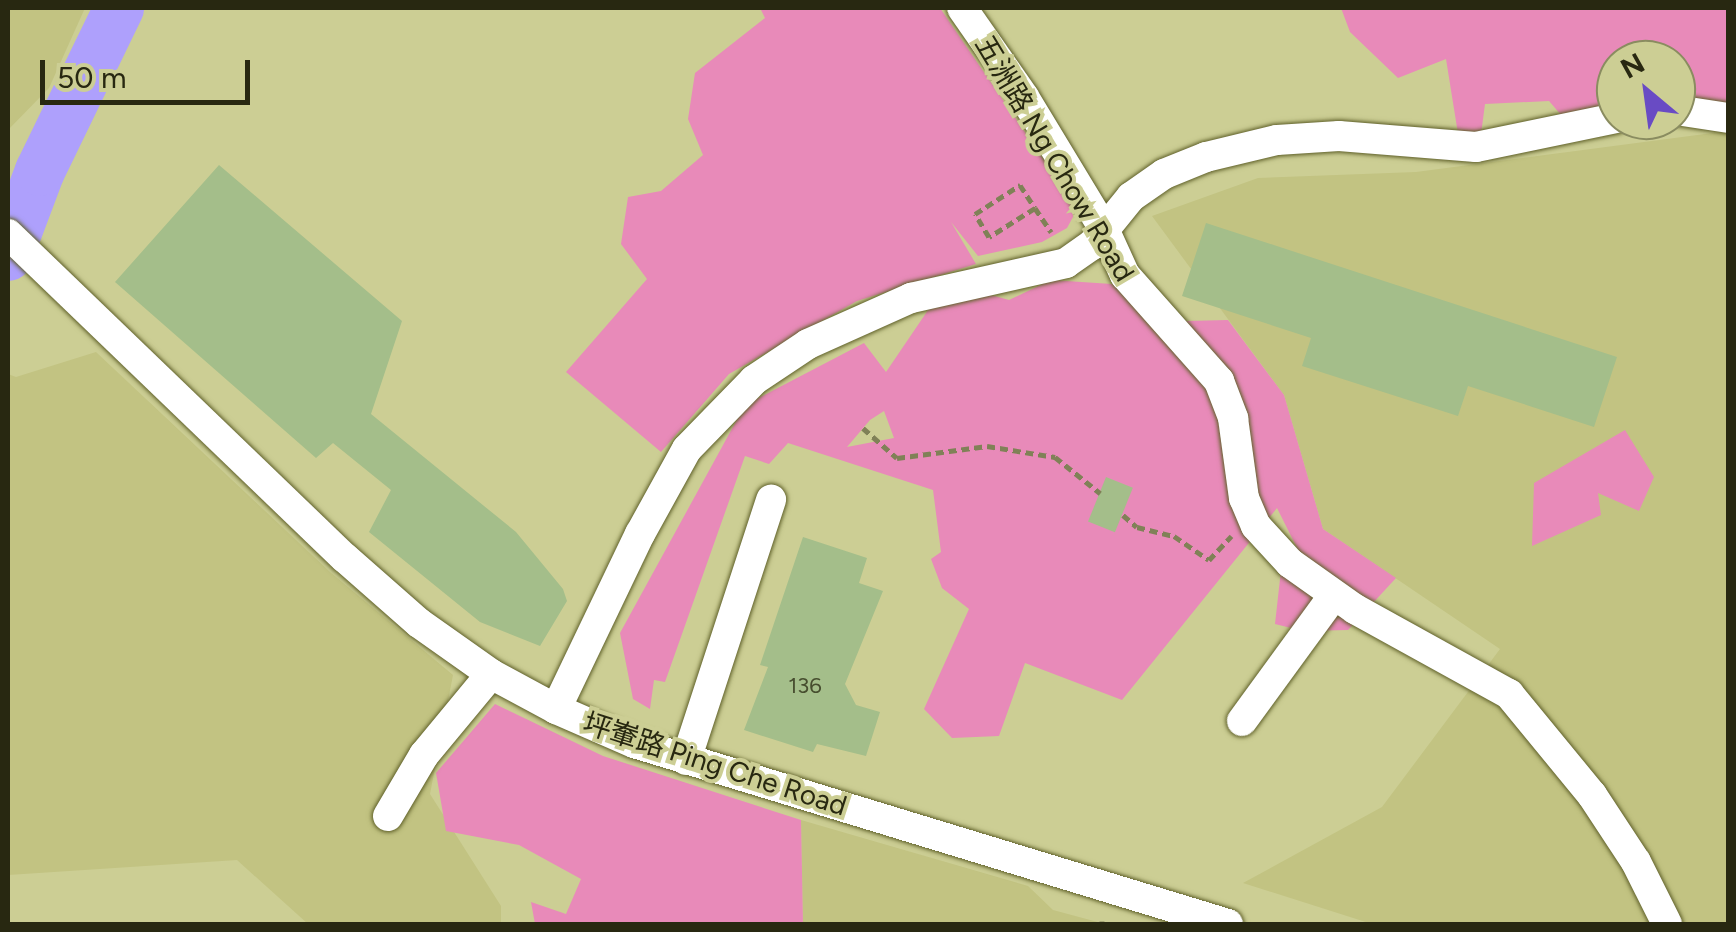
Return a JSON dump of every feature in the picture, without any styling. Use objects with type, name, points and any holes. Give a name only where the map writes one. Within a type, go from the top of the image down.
[{"type":"street","name":"五洲路 Ng Chow Road","points":[[962,8],[1024,97],[1104,230],[1129,281],[1220,381],[1234,418],[1250,517],[1278,552],[1334,595],[1378,624],[1509,694],[1592,795],[1636,862],[1667,924]]},
{"type":"street","points":[[1696,113],[1728,118]]},
{"type":"street","points":[[556,709],[668,480],[708,423],[777,362],[836,329],[940,289],[1066,263],[1092,246],[1131,197],[1183,164],[1277,140],[1339,136],[1476,147],[1596,122]]},
{"type":"street","name":"坪輋路 Ping Che Road","points":[[8,234],[344,558],[419,623],[491,674],[556,709],[686,760],[1228,924]]},
{"type":"street","points":[[686,760],[771,500]]},
{"type":"street","points":[[1242,721],[1334,595]]},
{"type":"street","points":[[388,816],[424,755],[491,674]]},
{"type":"path","points":[[1035,208],[990,237],[975,214],[1020,185],[1051,232]]},
{"type":"path","points":[[863,428],[897,458],[987,446],[1054,457],[1100,493]]},
{"type":"path","points":[[1122,515],[1137,527],[1174,536],[1209,560],[1238,529]]},
{"type":"shaded area","points":[[8,8],[85,8],[49,88],[8,130]]},
{"type":"shaded area","points":[[760,8],[940,8],[1072,201],[1073,217],[1067,228],[1042,242],[978,256],[951,222],[976,264],[857,301],[729,374],[661,452],[566,372],[647,279],[621,244],[628,197],[661,191],[703,155],[688,119],[695,73],[765,18]]},
{"type":"shaded area","points":[[1341,8],[1728,8],[1728,118],[1696,119],[1696,40],[1596,40],[1596,123],[1569,124],[1549,101],[1485,104],[1480,142],[1459,140],[1446,59],[1398,78],[1350,32]]},
{"type":"shaded area","points":[[1728,131],[1728,924],[1372,924],[1243,883],[1382,807],[1500,649],[1323,529],[1284,395],[1152,216],[1258,178],[1416,172],[1660,140],[1696,140],[1696,135]]},
{"type":"shaded area","points":[[1051,280],[1127,285],[1186,321],[1228,320],[1284,395],[1323,529],[1396,578],[1348,630],[1303,631],[1275,624],[1282,561],[1297,548],[1277,508],[1122,700],[1025,663],[999,736],[952,738],[924,709],[969,609],[942,588],[931,559],[941,552],[933,490],[788,443],[769,464],[745,456],[665,682],[654,680],[650,709],[633,699],[620,633],[745,405],[864,343],[886,372],[941,291],[966,288],[1009,300]],"holes":[[[884,411],[894,438],[847,447],[870,420]]]},
{"type":"shaded area","points":[[96,352],[330,572],[453,675],[430,794],[501,906],[501,924],[308,924],[237,860],[8,875],[8,374],[16,377]]},
{"type":"shaded area","points":[[1625,430],[1654,477],[1639,511],[1598,493],[1601,515],[1532,546],[1534,483]]},
{"type":"shaded area","points":[[495,704],[603,756],[801,820],[803,924],[535,924],[531,902],[566,914],[581,879],[519,845],[446,831],[436,773]]},
{"type":"shaded area","points":[[801,820],[1028,886],[1053,910],[1105,924],[803,924]]},
{"type":"building","points":[[219,165],[402,321],[371,414],[516,532],[563,589],[567,601],[540,646],[480,622],[369,532],[391,490],[333,443],[316,458],[115,282]]},
{"type":"building","points":[[1206,223],[1617,357],[1594,427],[1468,386],[1458,416],[1302,366],[1311,338],[1182,296]]},
{"type":"building","points":[[1106,477],[1133,488],[1115,532],[1088,522]]},
{"type":"building","points":[[803,537],[867,558],[859,583],[883,591],[845,684],[856,705],[880,712],[866,756],[817,744],[813,752],[744,730],[768,667],[760,665]]},
{"type":"waterway","points":[[8,256],[40,171],[119,8]]}]
